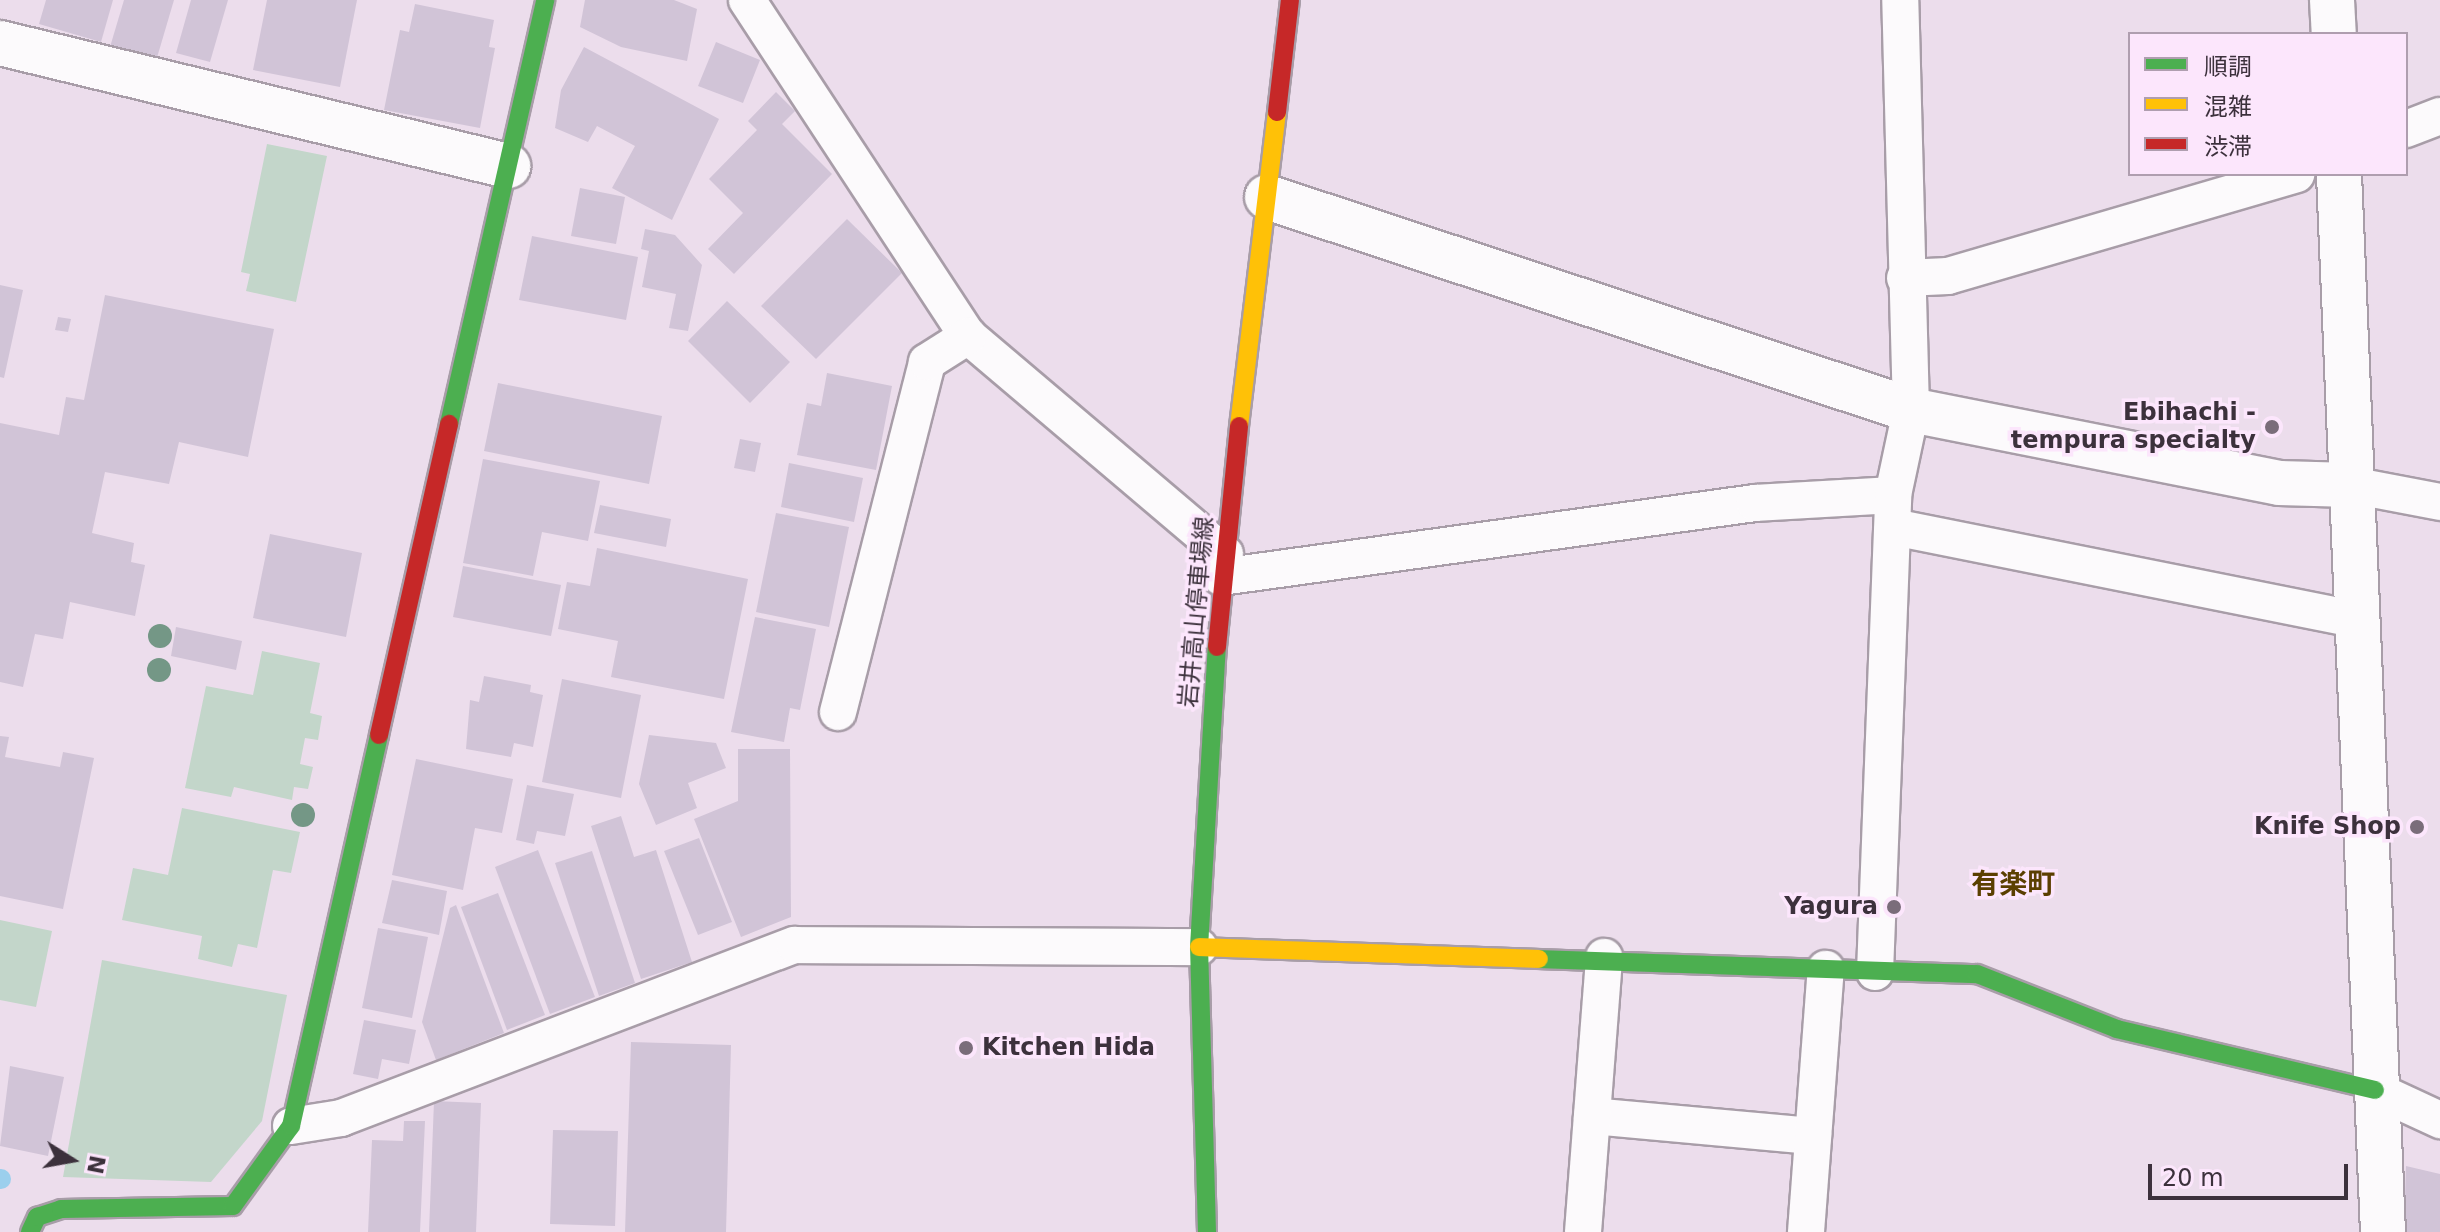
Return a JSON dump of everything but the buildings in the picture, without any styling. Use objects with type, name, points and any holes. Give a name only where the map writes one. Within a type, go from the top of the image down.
[{"type":"street","points":[[30,1232],[37,1217],[61,1209],[233,1206],[291,1126],[545,0]]},
{"type":"street","name":"岩井高山停車場線","points":[[1207,1232],[1199,947],[1223,566],[1290,0]]},
{"type":"street","points":[[2332,0],[2334,32]]},
{"type":"street","points":[[0,43],[508,166]]},
{"type":"street","points":[[2339,176],[2383,1232]]},
{"type":"street","points":[[1267,197],[1911,410],[2279,483],[2351,485]]},
{"type":"street","points":[[1199,947],[1604,957],[1875,972],[1977,974],[2070,1005],[2117,1029],[2375,1090]]},
{"type":"lane","points":[[747,0],[968,336],[1223,566],[1755,503],[1893,511],[2357,620]]},
{"type":"lane","points":[[1875,972],[1893,511],[1911,410],[1905,278],[1900,0]]},
{"type":"lane","points":[[2408,128],[2440,116]]},
{"type":"lane","points":[[1905,278],[1948,276],[2289,176]]},
{"type":"lane","points":[[838,712],[927,362],[968,336]]},
{"type":"lane","points":[[2351,485],[2440,502]]},
{"type":"lane","points":[[291,1126],[341,1118],[795,945],[1199,947]]},
{"type":"lane","points":[[1583,1232],[1604,957]]},
{"type":"lane","points":[[1806,1232],[1826,969]]},
{"type":"lane","points":[[2375,1090],[2440,1120]]},
{"type":"lane","points":[[1592,1116],[1813,1136]]},
{"type":"green space","points":[[267,144],[327,156],[296,302],[246,291],[250,274],[241,272]]},
{"type":"green space","points":[[262,651],[320,663],[310,713],[322,716],[318,740],[305,738],[300,764],[313,767],[308,789],[294,787],[292,800],[234,787],[231,797],[185,788],[206,686],[253,695]]},
{"type":"green space","points":[[182,808],[300,832],[291,873],[273,870],[257,948],[238,944],[232,967],[198,959],[202,936],[122,920],[133,868],[168,875]]},
{"type":"green space","points":[[0,920],[52,931],[36,1007],[0,1000]]},
{"type":"green space","points":[[102,960],[287,995],[262,1121],[211,1182],[63,1177]]},
{"type":"traffic: fast","points":[[449,424],[545,0]]},
{"type":"traffic: fast","points":[[1207,1232],[1199,947],[1217,647]]},
{"type":"traffic: fast","points":[[30,1232],[37,1217],[61,1209],[233,1206],[291,1126],[379,735]]},
{"type":"traffic: fast","points":[[1539,959],[1977,974],[2117,1029],[2375,1090]]},
{"type":"traffic: slow","points":[[1239,426],[1277,112]]},
{"type":"traffic: slow","points":[[1199,947],[1539,959]]},
{"type":"traffic: jam","points":[[1277,112],[1290,0]]},
{"type":"traffic: jam","points":[[379,735],[449,424]]},
{"type":"traffic: jam","points":[[1217,647],[1239,426]]},
{"type":"place","name":"Ebihachi - tempura specialty","points":[[2272,427]]},
{"type":"place","name":"Knife Shop","points":[[2417,827]]},
{"type":"place","name":"Yagura","points":[[1894,907]]},
{"type":"place","name":"Kitchen Hida","points":[[966,1048]]},
{"type":"district","name":"有楽町","points":[[2013,884]]}]
